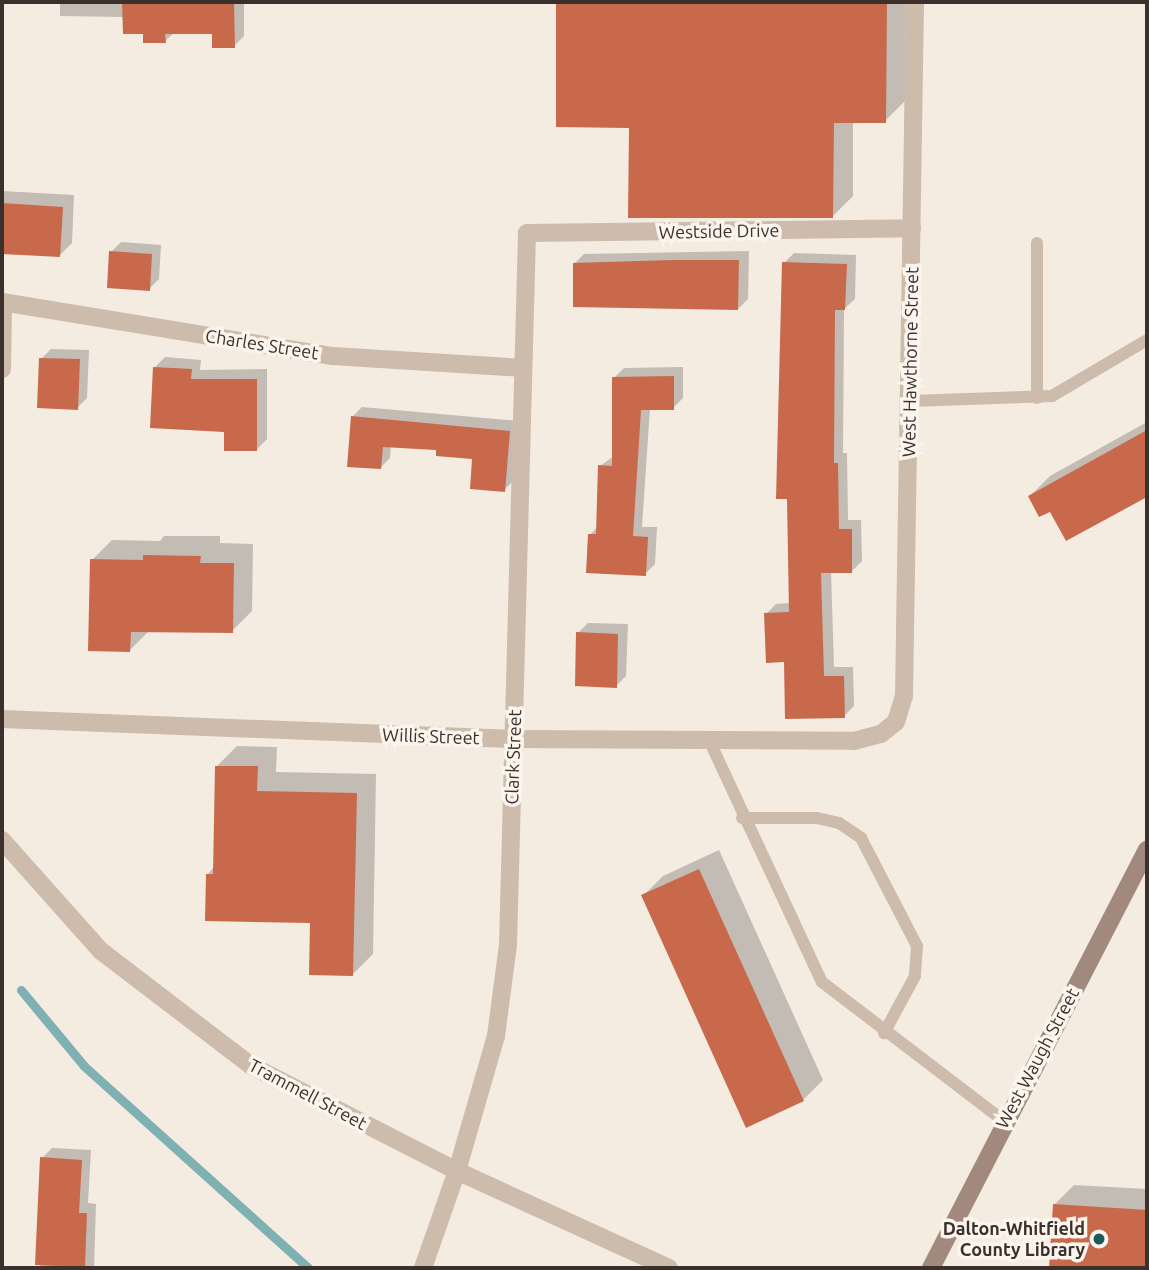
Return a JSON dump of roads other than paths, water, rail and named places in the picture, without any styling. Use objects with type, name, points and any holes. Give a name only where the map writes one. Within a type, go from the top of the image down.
[{"type":"street","name":"West Hawthorne Street","points":[[896,722],[904,696],[915,2]]},
{"type":"street","name":"Westside Drive","points":[[527,233],[912,228]]},
{"type":"street","name":"Clark Street","points":[[423,1268],[457,1171],[496,1036],[508,945],[527,233]]},
{"type":"street","name":"Charles Street","points":[[2,302],[333,356],[523,369]]},
{"type":"street","points":[[2,302],[2,369]]},
{"type":"street","name":"Willis Street","points":[[2,719],[514,739],[854,741],[881,734],[896,722]]},
{"type":"street","name":"Trammell Street","points":[[2,840],[101,951],[250,1066],[457,1171],[669,1268]]},
{"type":"street","name":"West Waugh Street","points":[[931,1268],[1004,1121],[1147,850]]},
{"type":"lane","points":[[1037,243],[1037,398]]},
{"type":"lane","points":[[910,401],[1052,396],[1147,340]]},
{"type":"lane","points":[[709,740],[743,818],[822,982],[884,1033],[1004,1121]]},
{"type":"lane","points":[[743,818],[817,818],[839,823],[861,838],[917,946],[915,976],[884,1033]]},
{"type":"waterway","points":[[21,990],[84,1066],[308,1268]]},
{"type":"place","name":"Dalton-Whitfield County Library","points":[[1099,1239]]}]
